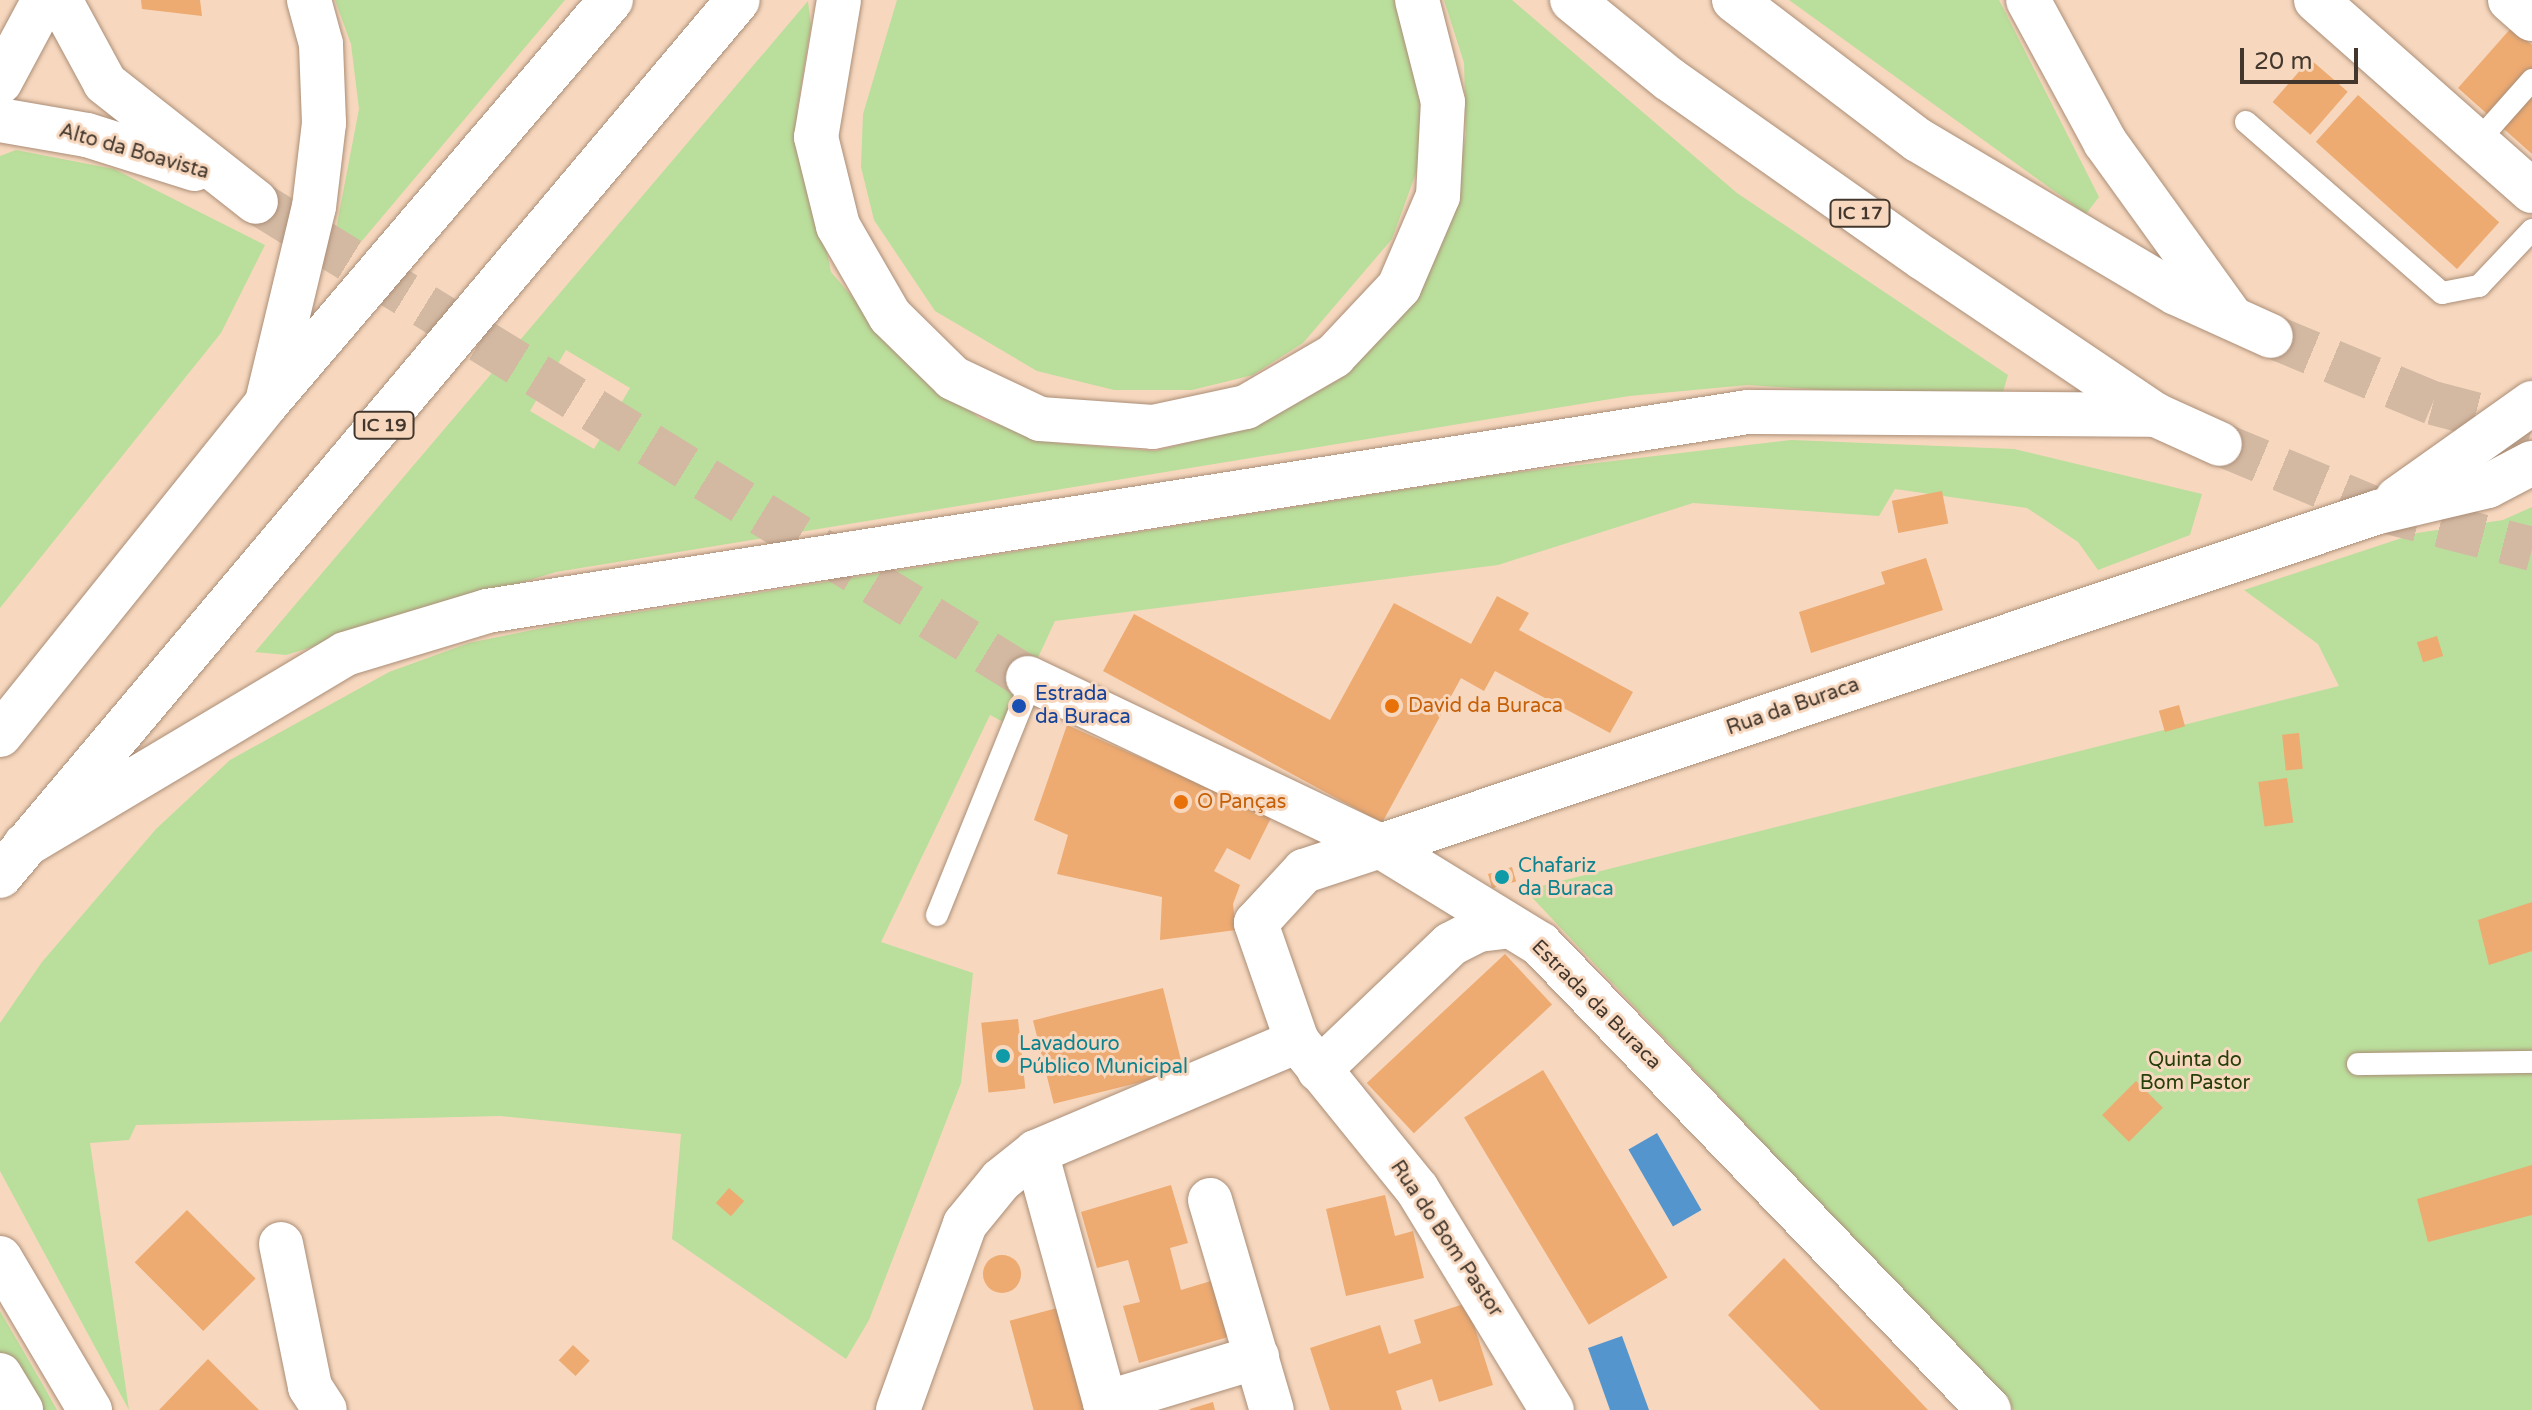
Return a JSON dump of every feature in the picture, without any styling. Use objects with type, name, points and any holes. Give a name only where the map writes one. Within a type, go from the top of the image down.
[{"type":"main road","points":[[0,82],[44,0]]},
{"type":"main road","name":"Alto da Boavista","points":[[60,0],[105,83],[220,177],[256,202]]},
{"type":"main road","points":[[267,403],[314,207],[324,123],[326,88],[309,0]]},
{"type":"main road","points":[[0,735],[267,403],[611,0]]},
{"type":"main road","name":"IC 19","points":[[13,861],[738,0]]},
{"type":"main road","points":[[839,0],[816,137],[838,226],[890,316],[953,378],[1040,419],[1153,427],[1246,407],[1334,356],[1399,287],[1438,196],[1443,102],[1417,0]]},
{"type":"main road","name":"IC 17","points":[[1572,0],[1682,88],[2156,415],[2220,444]]},
{"type":"main road","points":[[1734,0],[1918,140],[2252,327],[2105,142],[2028,0]]},
{"type":"main road","points":[[2316,0],[2532,191]]},
{"type":"main road","points":[[2510,0],[2532,19]]},
{"type":"main road","name":"Alto da Boavista","points":[[0,120],[87,135],[220,177]]},
{"type":"main road","name":"Rua da Buraca","points":[[2378,512],[2532,403]]},
{"type":"main road","points":[[13,861],[345,654],[487,611],[1747,412],[2156,415]]},
{"type":"main road","name":"Rua da Buraca","points":[[1264,953],[1256,923],[1277,894],[1304,871],[2378,512],[2488,486],[2532,463]]},
{"type":"main road","name":"Estrada da Buraca","points":[[1030,679],[1380,846],[1540,944],[1989,1410]]},
{"type":"main road","points":[[898,1410],[965,1224],[1036,1152],[1308,1055],[1451,944],[1479,930],[1510,926]]},
{"type":"main road","name":"Rua do Bom Pastor","points":[[1264,953],[1308,1055],[1417,1189],[1552,1410]]},
{"type":"main road","points":[[1036,1152],[1106,1406],[1257,1357]]},
{"type":"main road","points":[[1210,1200],[1272,1410]]},
{"type":"main road","points":[[281,1244],[310,1387],[325,1410]]},
{"type":"main road","points":[[0,1258],[90,1410]]},
{"type":"main road","points":[[0,1375],[21,1410]]},
{"type":"lane","points":[[2477,142],[2532,80]]},
{"type":"lane","points":[[2246,122],[2442,293],[2479,286],[2532,230]]},
{"type":"lane","points":[[937,915],[1030,679]]},
{"type":"lane","points":[[2358,1064],[2532,1062]]},
{"type":"green space","points":[[335,0],[565,0],[339,268],[328,271],[359,109],[351,44]]},
{"type":"green space","points":[[897,0],[1395,0],[1420,72],[1420,162],[1392,239],[1303,343],[1253,375],[1192,390],[1114,390],[1037,371],[935,311],[874,220],[861,167],[863,114]]},
{"type":"green space","points":[[1444,0],[1512,0],[1737,193],[2008,375],[2000,402],[1748,385],[1629,396],[556,572],[286,655],[255,652],[808,1],[811,25],[797,111],[831,272],[899,351],[979,418],[1057,443],[1155,451],[1259,425],[1343,377],[1406,305],[1450,214],[1466,135],[1464,63]],"holes":[[[566,350],[630,388],[594,449],[530,411]]]},
{"type":"green space","points":[[1789,0],[1999,0],[2099,197],[2086,214]]},
{"type":"green space","points":[[16,150],[114,169],[265,245],[221,333],[0,608],[0,156]]},
{"type":"green space","points":[[1791,440],[2014,449],[2202,494],[2190,535],[2098,570],[2078,542],[2027,508],[1895,489],[1879,516],[1693,503],[1498,565],[1055,621],[1007,724],[990,715],[881,942],[973,973],[961,1083],[869,1320],[846,1359],[672,1239],[681,1134],[500,1116],[136,1125],[129,1140],[90,1143],[129,1410],[0,1171],[0,1023],[42,962],[156,829],[230,760],[389,672],[469,643],[557,625],[1495,475]]},
{"type":"green space","name":"Quinta do Bom Pastor","points":[[2532,507],[2532,1410],[2014,1410],[1525,890],[2339,686],[2318,644],[2244,590],[2417,533],[2503,520]]},
{"type":"green space","points":[[0,1311],[43,1385],[57,1410],[0,1410]]},
{"type":"water","points":[[1657,1133],[1702,1210],[1673,1227],[1628,1150]]},
{"type":"water","points":[[1622,1336],[1649,1410],[1610,1410],[1588,1348]]},
{"type":"building","points":[[141,0],[200,0],[202,16],[142,9]]},
{"type":"building","points":[[2512,27],[2532,45],[2532,154],[2458,88]]},
{"type":"building","points":[[2310,59],[2348,92],[2310,135],[2273,102]]},
{"type":"building","points":[[2358,95],[2499,222],[2457,269],[2316,142]]},
{"type":"building","points":[[1942,491],[1948,523],[1898,533],[1892,501]]},
{"type":"building","points":[[1926,558],[1943,610],[1811,653],[1799,612],[1885,584],[1881,572]]},
{"type":"building","name":"David da Buraca","points":[[1497,596],[1529,613],[1519,630],[1633,692],[1610,733],[1495,671],[1484,691],[1461,678],[1382,823],[1103,671],[1134,614],[1330,720],[1394,603],[1471,644]]},
{"type":"building","points":[[2437,636],[2443,656],[2423,662],[2417,642]]},
{"type":"building","points":[[2179,705],[2185,726],[2165,732],[2159,711]]},
{"type":"building","points":[[1067,725],[1272,816],[1250,860],[1227,848],[1214,871],[1240,885],[1233,904],[1236,930],[1160,940],[1162,897],[1057,874],[1068,835],[1034,820]]},
{"type":"building","points":[[2299,733],[2303,769],[2286,771],[2282,735]]},
{"type":"building","points":[[2287,778],[2293,823],[2265,827],[2258,782]]},
{"type":"building","name":"Chafariz da Buraca","points":[[1512,867],[1516,881],[1492,888],[1488,874]]},
{"type":"building","points":[[2532,902],[2532,951],[2489,965],[2478,920]]},
{"type":"building","points":[[1505,954],[1552,1004],[1414,1133],[1367,1083]]},
{"type":"building","points":[[1163,988],[1184,1071],[1054,1104],[1033,1020]]},
{"type":"building","name":"Lavadouro Público Municipal","points":[[1018,1019],[1025,1089],[989,1092],[981,1023]]},
{"type":"building","points":[[1543,1070],[1668,1277],[1589,1325],[1464,1117]]},
{"type":"building","points":[[2136,1081],[2163,1108],[2129,1142],[2102,1115]]},
{"type":"building","points":[[2532,1165],[2532,1215],[2428,1242],[2417,1199]]},
{"type":"building","points":[[1171,1185],[1188,1243],[1170,1248],[1181,1290],[1211,1281],[1228,1337],[1139,1363],[1123,1306],[1140,1302],[1128,1260],[1097,1268],[1081,1212]]},
{"type":"building","points":[[729,1188],[744,1201],[731,1216],[716,1203]]},
{"type":"building","points":[[1385,1195],[1395,1236],[1413,1231],[1424,1278],[1346,1296],[1326,1209]]},
{"type":"building","points":[[187,1210],[256,1279],[203,1331],[135,1262]]},
{"type":"building","points":[[1002,1255],[1015,1261],[1021,1274],[1015,1287],[1002,1293],[989,1287],[983,1274],[989,1261]]},
{"type":"building","points":[[1784,1258],[1928,1410],[1820,1410],[1728,1315]]},
{"type":"building","points":[[1467,1303],[1493,1385],[1439,1402],[1432,1379],[1396,1391],[1402,1410],[1330,1410],[1310,1348],[1380,1325],[1389,1354],[1421,1343],[1414,1320]]},
{"type":"building","points":[[1057,1308],[1084,1410],[1034,1410],[1010,1321]]},
{"type":"building","points":[[573,1345],[590,1361],[575,1376],[559,1360]]},
{"type":"building","points":[[208,1359],[259,1410],[159,1410]]},
{"type":"building","points":[[1213,1402],[1215,1410],[1190,1410],[1190,1409]]},
{"type":"tunnel","points":[[256,202],[1028,678]]},
{"type":"tunnel","points":[[2271,336],[2433,403],[2532,429]]},
{"type":"tunnel","points":[[2220,444],[2376,509],[2532,549]]},
{"type":"place","name":"Estrada da Buraca","points":[[1019,706]]},
{"type":"place","name":"David da Buraca","points":[[1392,706]]},
{"type":"place","name":"O Panças","points":[[1181,802]]},
{"type":"place","name":"Chafariz da Buraca","points":[[1502,877]]},
{"type":"place","name":"Lavadouro Público Municipal","points":[[1003,1056]]}]
